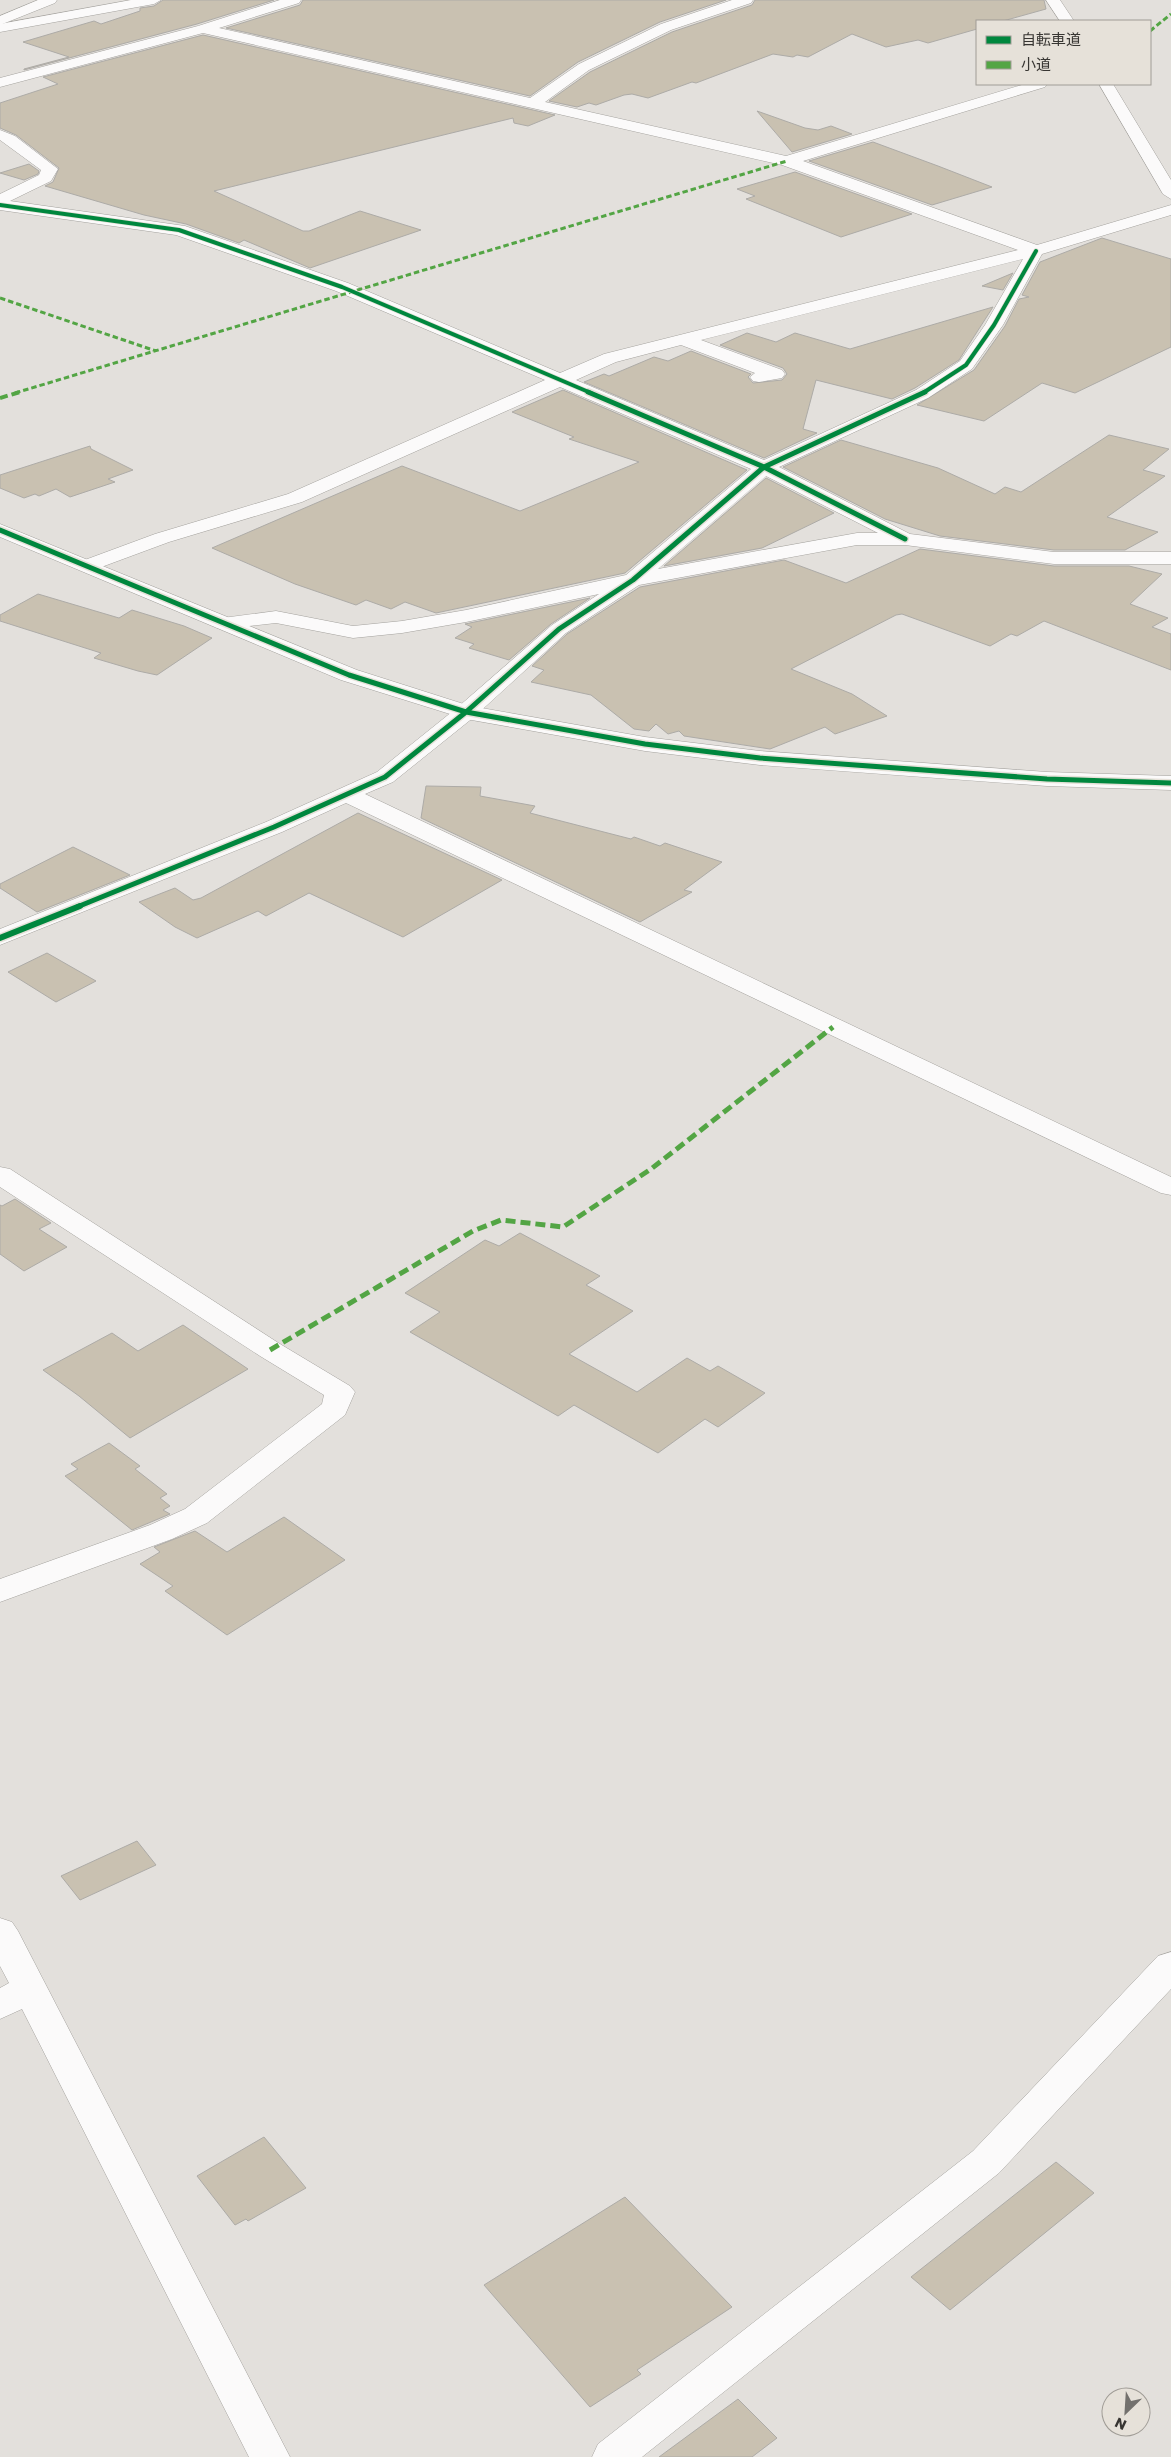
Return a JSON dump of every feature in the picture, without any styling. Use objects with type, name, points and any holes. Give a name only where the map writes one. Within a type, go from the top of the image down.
[{"type":"street","points":[[0,21],[50,0]]},
{"type":"street","points":[[0,28],[154,0]]},
{"type":"street","points":[[0,83],[203,29],[294,0]]},
{"type":"street","points":[[532,104],[584,67],[657,31],[746,0]]},
{"type":"street","points":[[1052,0],[1066,20]]},
{"type":"street","points":[[203,29],[787,161],[1036,251]]},
{"type":"street","points":[[787,161],[1037,85]]},
{"type":"street","points":[[1107,85],[1171,194]]},
{"type":"street","points":[[0,135],[10,139],[50,169],[45,178],[0,200]]},
{"type":"street","points":[[0,205],[180,230],[342,287],[764,467],[905,539]]},
{"type":"street","points":[[88,565],[162,538],[295,498],[610,358],[1036,251],[1171,210]]},
{"type":"street","points":[[0,938],[348,795],[385,777],[466,712],[560,629],[633,580],[741,489],[764,467],[922,394],[966,365],[994,325],[1036,251]]},
{"type":"street","points":[[683,340],[776,374],[759,377]]},
{"type":"street","points":[[0,530],[349,675],[466,712],[645,744],[760,758],[1048,779],[1171,783]]},
{"type":"street","points":[[222,623],[276,617],[353,632],[402,627],[466,616],[633,580],[857,539],[905,539],[1054,558],[1171,558]]},
{"type":"street","points":[[348,795],[1171,1187]]},
{"type":"street","points":[[0,1175],[270,1350],[340,1392],[336,1408],[196,1516],[162,1532],[0,1591]]},
{"type":"street","points":[[0,1931],[15,1996],[270,2457]]},
{"type":"street","points":[[612,2457],[986,2162],[1171,1966]]},
{"type":"building","points":[[163,0],[274,0],[197,24],[24,70],[69,57],[23,42],[94,21],[101,24],[140,11],[140,8],[154,6]]},
{"type":"building","points":[[303,0],[726,0],[660,22],[578,62],[530,96],[226,28],[300,5]]},
{"type":"building","points":[[755,0],[1044,0],[1046,9],[1007,20],[976,20],[976,29],[928,43],[918,40],[886,47],[852,34],[808,57],[773,54],[696,83],[692,82],[648,98],[632,94],[624,95],[596,105],[589,103],[577,107],[549,101],[590,72],[672,32],[752,5]]},
{"type":"building","points":[[203,35],[555,115],[528,126],[514,123],[513,118],[214,191],[303,231],[309,231],[360,211],[421,230],[310,268],[244,240],[239,243],[186,224],[144,215],[45,186],[53,182],[59,168],[16,135],[0,128],[0,103],[58,84],[43,77]]},
{"type":"building","points":[[757,111],[805,128],[818,130],[831,126],[852,134],[792,152]]},
{"type":"building","points":[[873,142],[992,187],[932,205],[809,161]]},
{"type":"building","points":[[29,164],[39,171],[38,174],[24,180],[0,173]]},
{"type":"building","points":[[795,172],[912,214],[841,237],[746,199],[755,196],[737,189]]},
{"type":"building","points":[[1102,238],[1171,259],[1171,347],[1075,393],[1042,383],[984,421],[917,405],[974,370],[1005,326],[1019,299],[1029,297],[1022,295],[1040,262]]},
{"type":"building","points":[[1013,273],[1003,290],[982,286]]},
{"type":"building","points":[[993,307],[959,360],[915,388],[892,399],[816,380],[803,429],[817,433],[764,458],[584,382],[604,374],[609,376],[654,357],[668,361],[691,351],[751,374],[748,377],[753,383],[782,380],[787,374],[783,368],[720,345],[747,333],[776,342],[795,333],[850,349]]},
{"type":"building","points":[[563,390],[747,470],[625,573],[436,613],[405,602],[391,609],[366,600],[356,605],[295,584],[212,548],[402,466],[520,511],[639,462],[569,439],[574,437],[512,412]]},
{"type":"building","points":[[1109,435],[1169,449],[1143,470],[1165,476],[1107,517],[1158,532],[1125,550],[1054,550],[940,536],[885,519],[783,467],[841,440],[938,468],[995,494],[1005,487],[1021,492]]},
{"type":"building","points":[[90,446],[91,449],[133,470],[108,479],[115,482],[70,497],[56,489],[39,496],[35,494],[24,498],[0,488],[0,475]]},
{"type":"building","points":[[766,478],[834,513],[762,548],[664,566]]},
{"type":"building","points":[[920,549],[1054,566],[1129,566],[1162,574],[1130,604],[1168,618],[1152,627],[1171,634],[1171,670],[1044,621],[1017,636],[1011,634],[990,646],[902,614],[896,615],[791,669],[852,694],[887,716],[835,734],[825,727],[770,749],[684,736],[679,731],[668,734],[656,724],[649,731],[634,729],[591,695],[531,682],[544,670],[532,666],[567,634],[640,587],[784,560],[846,583]]},
{"type":"building","points":[[38,594],[119,618],[132,610],[184,626],[212,638],[157,675],[138,671],[94,658],[101,653],[0,621],[0,615]]},
{"type":"building","points":[[590,598],[551,624],[509,660],[469,648],[474,644],[455,638],[472,627],[465,624]]},
{"type":"building","points":[[426,786],[481,787],[480,796],[535,806],[530,813],[631,839],[634,837],[660,846],[665,843],[722,862],[684,890],[692,892],[640,922],[421,818]]},
{"type":"building","points":[[358,813],[502,880],[403,937],[309,893],[266,916],[258,911],[197,938],[175,927],[139,902],[175,888],[193,900],[201,898]]},
{"type":"building","points":[[73,847],[130,875],[37,912],[0,888],[0,884]]},
{"type":"building","points":[[47,953],[96,981],[56,1002],[8,972]]},
{"type":"building","points":[[15,1199],[51,1223],[39,1229],[67,1247],[24,1271],[0,1254],[0,1205],[2,1206]]},
{"type":"building","points":[[520,1233],[600,1276],[586,1285],[633,1311],[569,1354],[637,1392],[687,1358],[710,1371],[718,1366],[765,1393],[718,1427],[705,1419],[658,1453],[574,1405],[558,1416],[410,1332],[440,1312],[405,1293],[485,1240],[499,1246]]},
{"type":"building","points":[[183,1325],[248,1369],[130,1438],[79,1396],[43,1370],[112,1333],[138,1351]]},
{"type":"building","points":[[109,1443],[140,1466],[135,1469],[167,1494],[160,1498],[170,1506],[163,1510],[170,1514],[132,1530],[65,1476],[78,1469],[71,1464]]},
{"type":"building","points":[[284,1517],[345,1560],[227,1635],[165,1591],[173,1586],[140,1564],[160,1552],[154,1547],[195,1531],[227,1552]]},
{"type":"building","points":[[137,1841],[156,1865],[80,1900],[61,1876]]},
{"type":"building","points":[[264,2137],[306,2188],[248,2221],[246,2219],[235,2225],[197,2176]]},
{"type":"building","points":[[1056,2162],[1094,2193],[950,2310],[911,2277]]},
{"type":"building","points":[[625,2197],[732,2307],[637,2370],[641,2374],[590,2407],[484,2285]]},
{"type":"building","points":[[738,2399],[777,2438],[752,2457],[659,2457]]},
{"type":"marked path","points":[[1151,30],[1171,14]]},
{"type":"marked path","points":[[0,398],[787,161]]},
{"type":"marked path","points":[[0,298],[156,351]]},
{"type":"marked path","points":[[270,1350],[473,1231],[501,1220],[563,1227],[651,1169],[833,1027]]},
{"type":"cycle path","points":[[0,205],[179,230],[342,287],[764,467],[905,539]]},
{"type":"cycle path","points":[[0,938],[274,827],[385,777],[466,712],[559,629],[633,580],[741,489],[764,467],[922,394],[966,365],[994,325],[1036,251]]},
{"type":"cycle path","points":[[0,530],[349,675],[466,712],[645,744],[760,758],[1047,779],[1171,783]]}]
